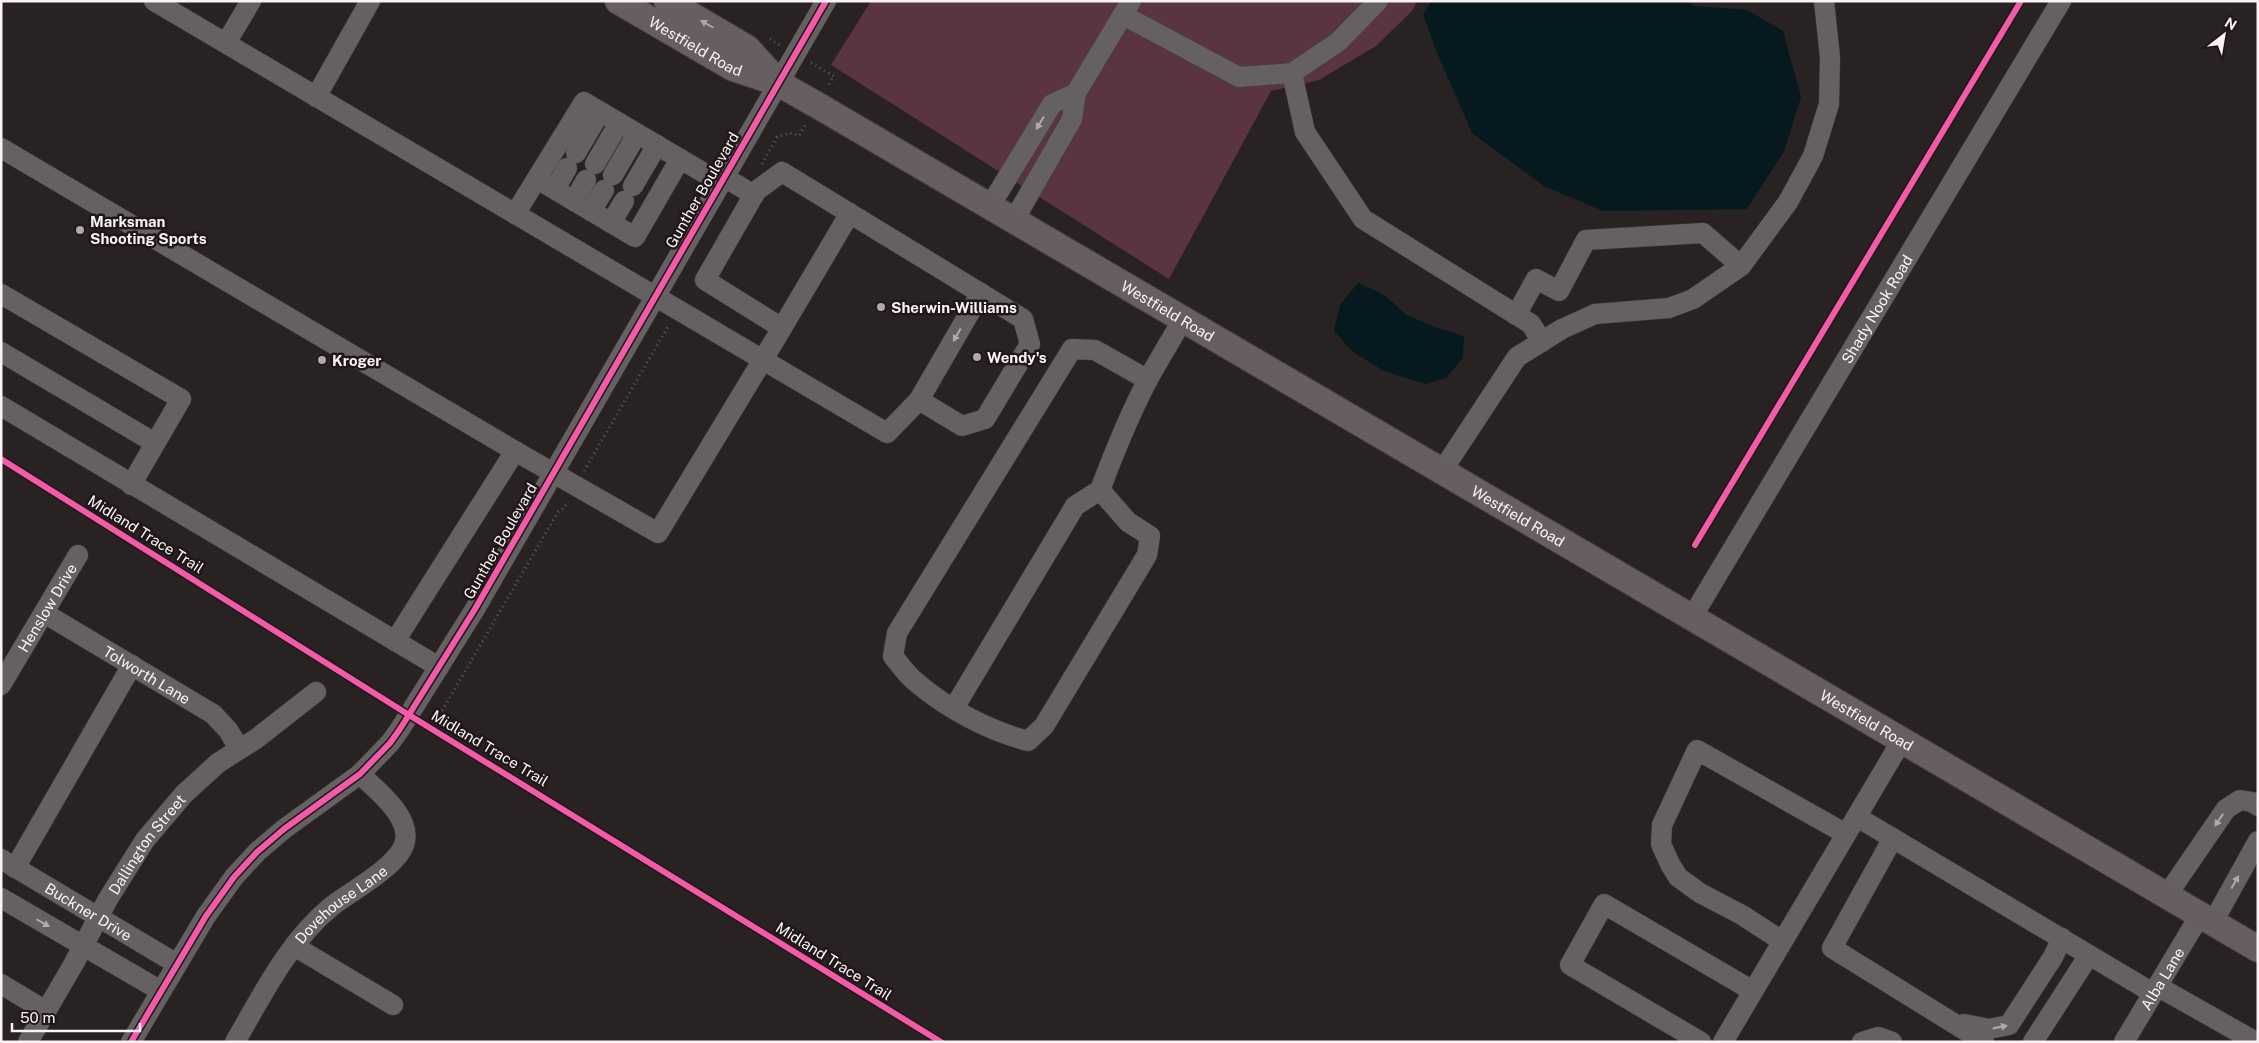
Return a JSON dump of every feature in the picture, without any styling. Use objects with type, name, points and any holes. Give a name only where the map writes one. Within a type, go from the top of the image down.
[{"type":"main road","name":"Westfield Road","points":[[618,1],[733,68],[778,83],[2258,949]]},
{"type":"main road","name":"Westfield Road","points":[[667,1],[747,48],[778,83]]},
{"type":"street","points":[[154,1],[887,433],[919,400],[981,293]]},
{"type":"street","points":[[226,43],[251,1]]},
{"type":"street","points":[[316,97],[370,1]]},
{"type":"street","name":"Gunther Boulevard","points":[[131,1042],[220,894],[246,862],[284,830],[360,774],[390,743],[409,715],[475,610],[826,1]]},
{"type":"street","points":[[1442,471],[1517,357],[1595,314],[1669,308],[1693,298],[1741,266],[1788,202],[1813,156],[1829,104],[1830,57],[1824,1]]},
{"type":"street","name":"Shady Nook Road","points":[[1692,617],[2061,1]]},
{"type":"street","points":[[1014,220],[1072,119],[1076,93],[1127,8],[1239,76],[1292,72],[1338,42],[1372,3]]},
{"type":"street","points":[[1292,72],[1304,132],[1364,219],[1531,324],[1542,342]]},
{"type":"street","points":[[990,206],[1052,104],[1076,93]]},
{"type":"street","points":[[515,214],[584,102],[680,159],[754,195]]},
{"type":"street","points":[[555,189],[600,112]]},
{"type":"street","points":[[574,201],[619,123]]},
{"type":"street","points":[[592,211],[638,134]]},
{"type":"street","points":[[611,223],[657,145]]},
{"type":"street","points":[[1,148],[554,474],[658,533],[850,213]]},
{"type":"street","points":[[537,179],[635,237],[680,159]]},
{"type":"street","points":[[782,328],[704,280],[756,191],[782,172],[1024,318],[1030,344],[985,419],[962,426],[919,400]]},
{"type":"street","points":[[1516,315],[1536,279],[1559,291],[1586,240],[1703,233],[1741,266]]},
{"type":"street","points":[[1,294],[181,399],[131,485]]},
{"type":"street","points":[[954,708],[1075,506],[1100,490],[1118,442],[1148,380],[1183,319]]},
{"type":"street","points":[[1100,490],[1128,522],[1150,536],[1147,555],[1044,726],[1028,741],[1004,734],[954,708],[916,682],[893,656],[897,633],[1072,350],[1095,350],[1148,380]]},
{"type":"street","points":[[1,352],[156,443]]},
{"type":"street","points":[[1,406],[439,667]]},
{"type":"street","points":[[395,641],[515,451]]},
{"type":"street","name":"Henslow Drive","points":[[1,685],[78,555]]},
{"type":"street","name":"Tolworth Lane","points":[[44,613],[213,714],[228,730],[239,748]]},
{"type":"street","points":[[8,864],[132,665]]},
{"type":"street","name":"Dallington Street","points":[[28,1042],[129,862],[160,822],[200,778],[239,748],[256,739],[316,692]]},
{"type":"street","points":[[1723,1042],[1902,740]]},
{"type":"street","points":[[1782,941],[1742,915],[1700,893],[1678,877],[1670,864],[1662,844],[1662,825],[1697,750],[1846,834]]},
{"type":"street","name":"Dovehouse Lane","points":[[235,1042],[274,975],[294,946],[320,917],[394,861],[404,846],[406,835],[401,820],[360,774]]},
{"type":"street","points":[[2167,895],[2226,809],[2240,800],[2252,802],[2258,806]]},
{"type":"street","points":[[1857,817],[2089,955],[2256,1042]]},
{"type":"street","points":[[1893,838],[1832,948],[1984,1042]]},
{"type":"street","name":"Alba Lane","points":[[2124,1042],[2155,989],[2206,919],[2258,841]]},
{"type":"street","name":"Buckner Drive","points":[[8,864],[177,964]]},
{"type":"street","points":[[1,898],[161,992]]},
{"type":"street","points":[[1701,1042],[1570,965],[1604,904],[1753,991]]},
{"type":"street","points":[[1952,1022],[1989,1029],[2009,1025],[2053,957],[2062,938]]},
{"type":"street","points":[[294,946],[393,1005]]},
{"type":"street","points":[[2033,1042],[2089,955]]},
{"type":"street","points":[[1,984],[46,1011]]},
{"type":"street","points":[[1862,1042],[1878,1037],[1892,1042]]},
{"type":"shaded area","points":[[871,1],[1417,1],[1412,11],[1376,46],[1319,80],[1271,91],[1169,279],[831,65]]},
{"type":"water","points":[[1431,1],[1685,1],[1694,6],[1747,10],[1783,31],[1801,97],[1784,151],[1747,209],[1603,211],[1544,186],[1472,133],[1423,15]]},
{"type":"water","points":[[1358,283],[1384,295],[1407,315],[1434,327],[1464,336],[1463,358],[1446,378],[1425,384],[1384,371],[1352,351],[1334,331],[1340,305]]},
{"type":"cycle path","points":[[131,1042],[206,916],[234,877],[257,852],[284,829],[360,774],[390,743],[400,729],[475,609],[826,1]]},
{"type":"cycle path","points":[[1695,545],[2021,1]]},
{"type":"cycle path","name":"Midland Trace Trail","points":[[1,459],[409,715],[941,1042]]},
{"type":"place","name":"Marksman Shooting Sports","points":[[80,230]]},
{"type":"place","name":"Sherwin-Williams","points":[[881,307]]},
{"type":"place","name":"Wendy's","points":[[977,357]]},
{"type":"place","name":"Kroger","points":[[322,360]]}]
